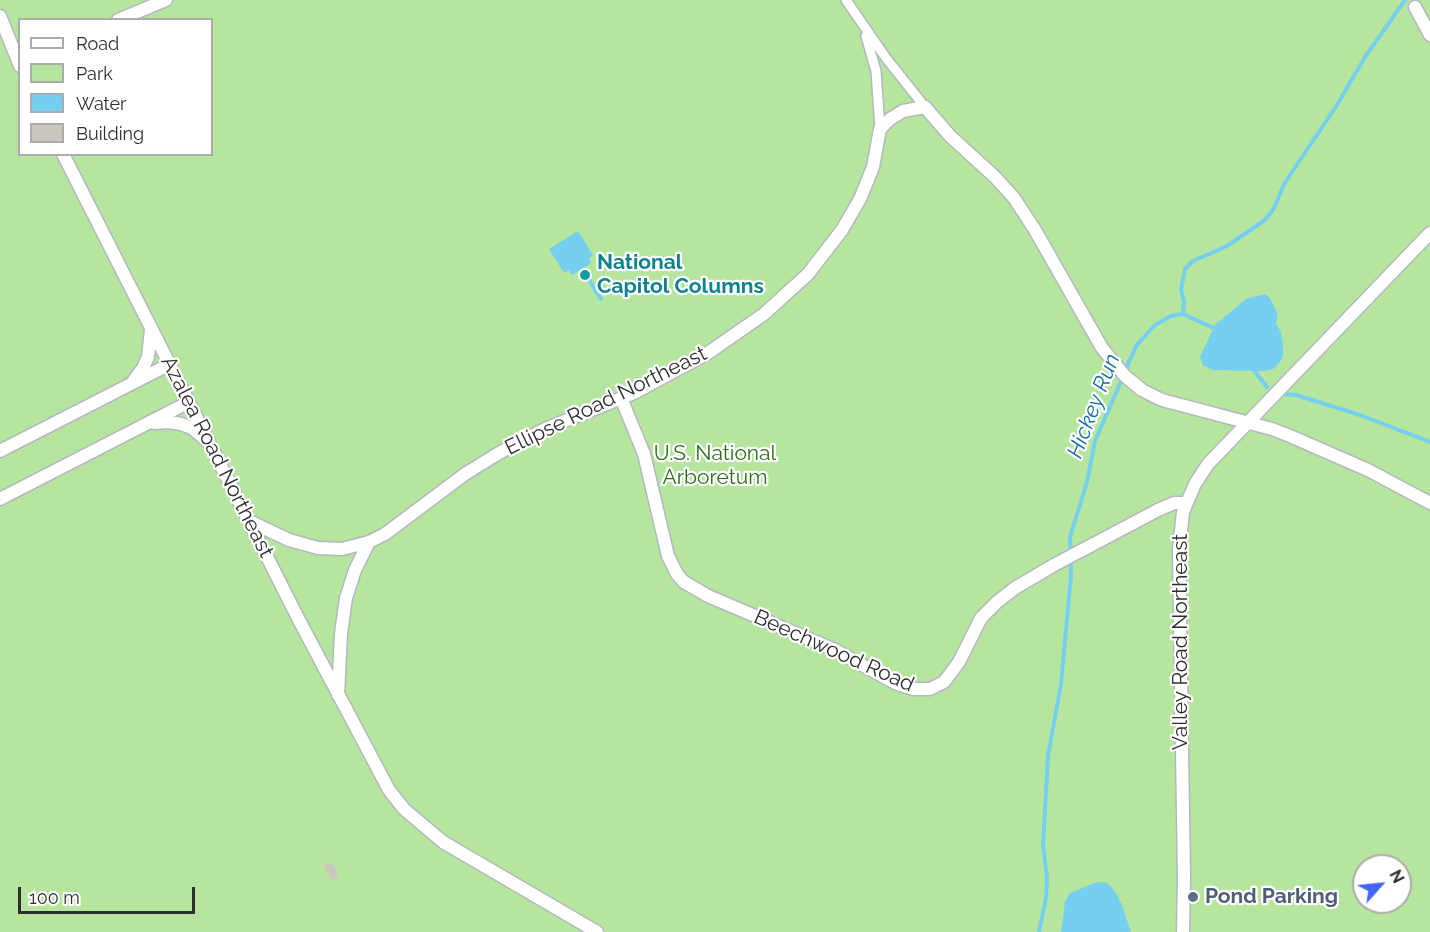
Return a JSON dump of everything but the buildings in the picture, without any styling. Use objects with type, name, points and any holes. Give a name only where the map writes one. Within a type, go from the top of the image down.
[{"type":"street","points":[[126,18],[166,0]]},
{"type":"street","points":[[846,0],[862,25],[925,107],[950,136],[995,177],[1014,198],[1035,230],[1092,333],[1125,376],[1142,390],[1162,400],[1272,429],[1322,449],[1381,476],[1430,503]]},
{"type":"street","points":[[1415,7],[1430,34]]},
{"type":"street","points":[[0,16],[15,45]]},
{"type":"street","name":"Ellipse Road Northeast","points":[[249,521],[289,540],[318,548],[342,549],[369,542],[385,534],[465,474],[499,453],[545,429],[621,398],[688,364],[730,339],[764,314],[808,274],[837,238],[860,199],[873,167],[880,129],[876,71],[862,25]]},
{"type":"street","points":[[880,129],[903,111],[925,107]]},
{"type":"street","name":"Azalea Road Northeast","points":[[66,156],[338,696],[394,798],[425,828],[444,842],[597,932]]},
{"type":"street","name":"Valley Road Northeast","points":[[1184,932],[1179,546],[1186,502],[1204,469],[1430,233]]},
{"type":"street","points":[[126,387],[143,368],[148,357],[150,326]]},
{"type":"street","points":[[0,451],[170,364]]},
{"type":"street","name":"Beechwood Road","points":[[621,398],[644,454],[668,556],[684,582],[708,596],[836,650],[900,686],[913,690],[924,690],[944,682],[954,671],[973,631],[986,612],[1015,588],[1167,505],[1186,502]]},
{"type":"street","points":[[0,499],[189,402]]},
{"type":"street","points":[[144,425],[156,422],[181,424],[192,428],[210,442]]},
{"type":"street","points":[[338,696],[341,634],[346,598],[355,570],[369,542]]},
{"type":"green space","name":"U.S. National Arboretum","points":[[0,0],[1430,0],[1430,932],[0,932]]},
{"type":"water","points":[[578,231],[593,255],[589,258],[591,263],[572,275],[569,270],[564,273],[549,249]]},
{"type":"water","points":[[1265,294],[1270,298],[1278,314],[1276,324],[1281,332],[1283,345],[1283,356],[1280,362],[1273,369],[1263,371],[1213,370],[1203,365],[1200,357],[1215,325],[1246,299]]},
{"type":"water","points":[[1097,882],[1107,883],[1115,891],[1131,932],[1061,932],[1065,902],[1070,893]]},
{"type":"waterway","name":"Hickey Run","points":[[1125,371],[1136,346],[1155,325],[1171,316],[1183,314],[1184,301],[1181,290],[1185,269],[1193,261],[1227,246],[1265,220],[1274,208],[1284,184],[1337,105],[1365,57],[1405,0]]},
{"type":"waterway","points":[[582,269],[601,299]]},
{"type":"waterway","points":[[1183,314],[1216,329]]},
{"type":"waterway","points":[[1253,369],[1267,387]]},
{"type":"waterway","name":"Hickey Run","points":[[1039,932],[1046,898],[1047,877],[1043,845],[1048,756],[1061,684],[1071,576],[1070,537],[1087,482],[1095,441],[1122,379]]},
{"type":"waterway","points":[[1281,394],[1296,395],[1360,415],[1430,442]]},
{"type":"place","name":"National Capitol Columns","points":[[585,275]]},
{"type":"place","name":"Pond Parking","points":[[1193,897]]}]
